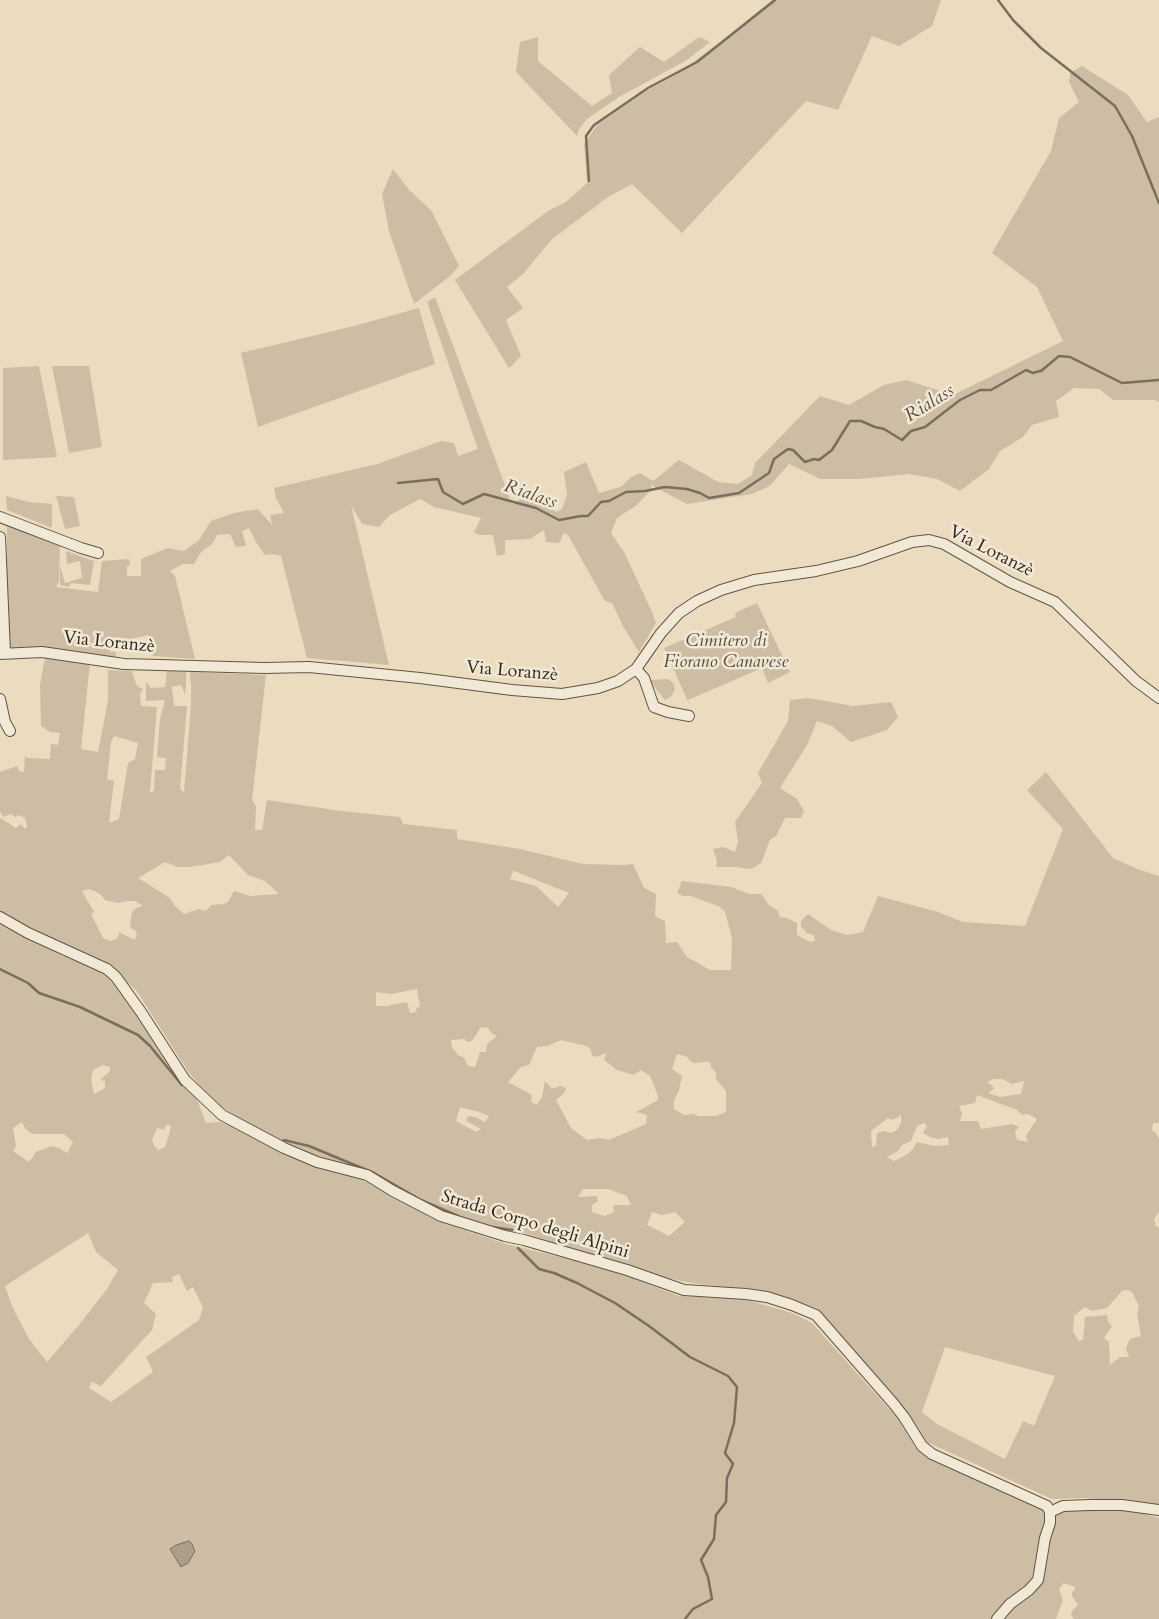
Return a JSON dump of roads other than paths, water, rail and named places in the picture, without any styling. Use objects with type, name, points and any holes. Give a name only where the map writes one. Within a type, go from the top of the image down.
[{"type":"street","points":[[0,517],[98,553]]},
{"type":"street","points":[[0,537],[3,654]]},
{"type":"street","name":"Via Loranzè","points":[[3,654],[42,652],[124,664],[265,668],[309,667],[562,694],[598,688],[618,681],[636,669],[661,633],[679,613],[697,601],[720,590],[754,580],[816,571],[858,561],[912,542],[929,540],[944,544],[1010,582],[1055,602],[1136,681],[1159,698]]},
{"type":"street","points":[[636,669],[644,678],[654,707],[689,716]]},
{"type":"street","points":[[0,699],[10,732]]},
{"type":"street","name":"Strada Corpo degli Alpini","points":[[0,917],[28,933],[107,969],[116,977],[142,1012],[187,1082],[222,1115],[284,1148],[318,1162],[367,1175],[441,1216],[497,1234],[627,1270],[684,1290],[767,1297],[792,1305],[816,1316],[893,1403],[918,1441],[932,1454],[1047,1506],[1050,1512]]},
{"type":"street","points":[[997,1619],[1010,1604],[1029,1590],[1038,1580],[1045,1538],[1050,1523],[1050,1512],[1063,1506],[1106,1505],[1122,1505],[1159,1510]]},
{"type":"waterway","points":[[589,181],[586,136],[594,125],[648,88],[697,62],[775,0]]},
{"type":"waterway","points":[[998,0],[1013,20],[1041,48],[1115,106],[1132,136],[1159,203]]},
{"type":"waterway","name":"Rialass","points":[[1041,371],[1059,356],[1070,357],[1122,383],[1159,380]]},
{"type":"waterway","name":"Rialass","points":[[398,483],[438,479],[443,492],[463,504],[484,494],[536,508],[559,520],[588,516],[601,502],[609,501],[626,492],[665,487],[687,489],[709,498],[739,493],[769,473],[774,459],[788,449],[793,450],[805,462],[814,459],[819,460],[832,450],[850,421],[861,421],[884,429],[902,440],[911,431],[925,427],[960,400],[980,390],[991,390],[1026,370],[1033,373],[1040,371]]},
{"type":"waterway","points":[[0,969],[28,983],[39,993],[80,1007],[138,1035],[150,1046],[181,1084],[185,1083]]},
{"type":"waterway","points":[[284,1140],[309,1146],[374,1173],[421,1200],[458,1216]]},
{"type":"waterway","points":[[492,1227],[512,1230]]},
{"type":"waterway","points":[[518,1248],[539,1269],[577,1283],[615,1303],[690,1357],[728,1376],[737,1387],[734,1423],[725,1453],[733,1464],[727,1478],[726,1502],[716,1515],[714,1539],[701,1560],[708,1577],[712,1599],[693,1609],[685,1619]]},
{"type":"park label","name":"Cimitero di Fiorano Canavese","points":[[726,652]]}]
